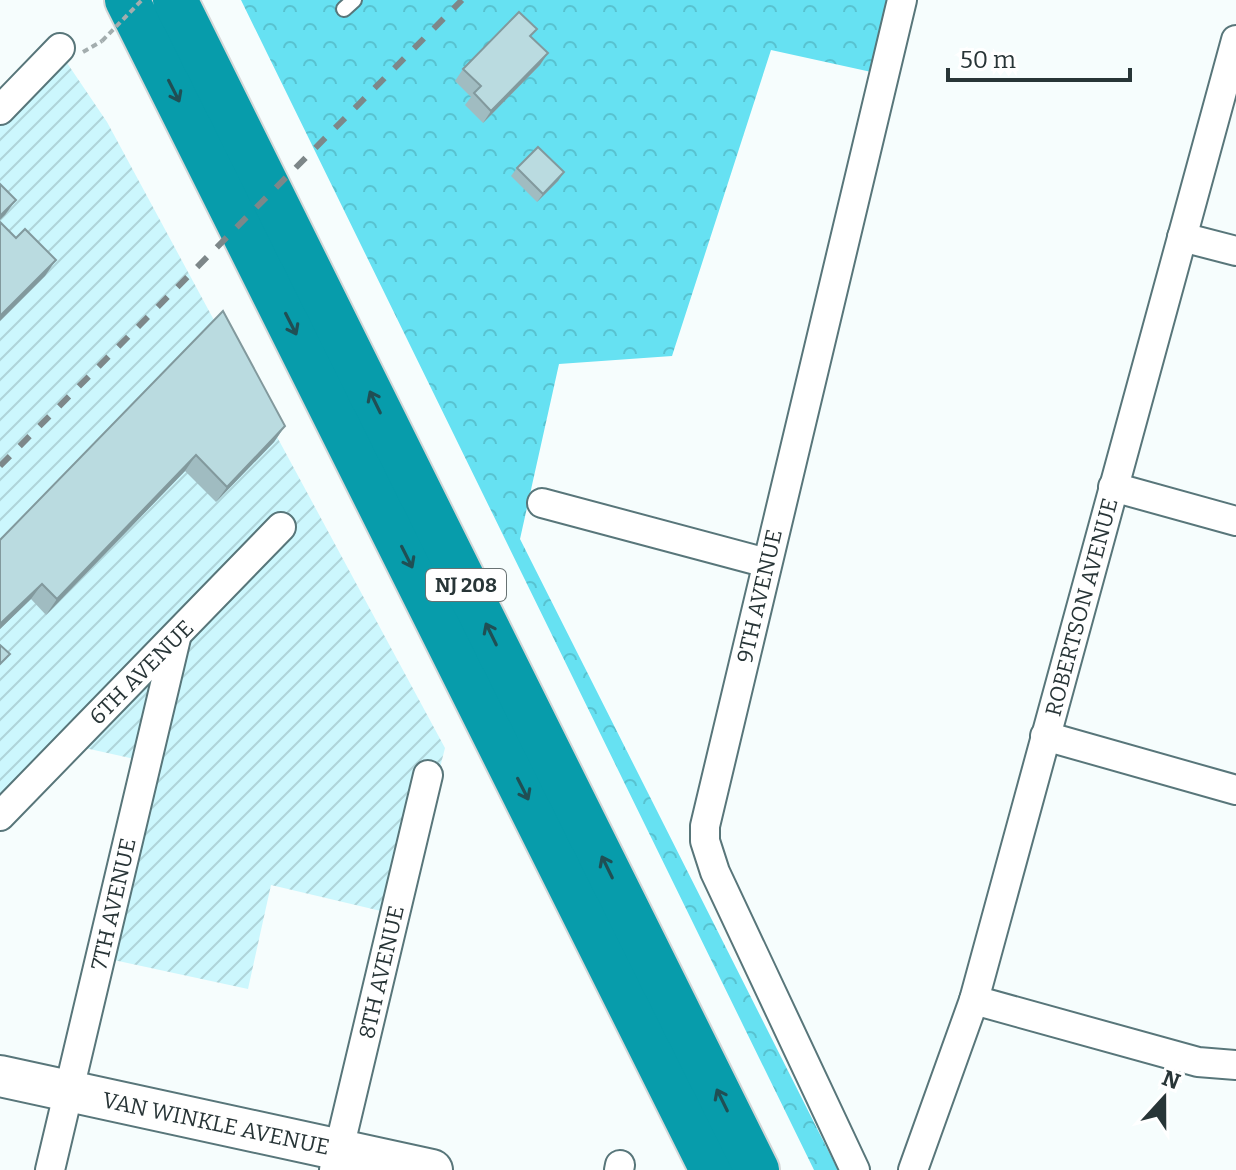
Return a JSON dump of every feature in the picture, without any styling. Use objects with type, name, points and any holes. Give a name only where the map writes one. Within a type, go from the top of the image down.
[{"type":"highway","name":"NJ 208","points":[[127,0],[712,1170]]},
{"type":"highway","name":"NJ 208","points":[[175,0],[757,1170]]},
{"type":"street","name":"9TH AVENUE","points":[[855,1170],[715,872],[705,841],[705,826],[902,0]]},
{"type":"street","name":"ROBERTSON AVENUE","points":[[913,1170],[974,1000],[1236,40]]},
{"type":"street","points":[[0,110],[60,48]]},
{"type":"street","points":[[1182,237],[1236,251]]},
{"type":"street","points":[[1113,487],[1236,521]]},
{"type":"street","points":[[542,503],[767,563]]},
{"type":"street","name":"6TH AVENUE","points":[[0,816],[281,527]]},
{"type":"street","name":"7TH AVENUE","points":[[50,1170],[176,638]]},
{"type":"street","points":[[1045,736],[1236,790]]},
{"type":"street","name":"8TH AVENUE","points":[[337,1160],[428,775]]},
{"type":"street","points":[[974,1000],[1198,1062],[1236,1065]]},
{"type":"street","name":"VAN WINKLE AVENUE","points":[[0,1076],[337,1160],[432,1170]]},
{"type":"path","points":[[102,41],[142,0]]},
{"type":"shaded area","points":[[63,57],[107,122],[445,748],[402,916],[271,885],[248,989],[109,959],[157,764],[85,748],[0,830],[0,123]]},
{"type":"green space","points":[[241,0],[906,0],[885,75],[771,50],[672,356],[559,364],[520,539],[838,1170],[814,1170]]},
{"type":"building","points":[[519,12],[537,29],[530,36],[548,53],[491,111],[474,93],[481,86],[463,69]]},
{"type":"building","points":[[538,147],[564,172],[543,194],[517,168]]},
{"type":"building","points":[[0,184],[16,200],[0,216]]},
{"type":"building","points":[[0,222],[16,238],[25,229],[56,260],[0,316]]},
{"type":"building","points":[[223,311],[285,426],[227,487],[196,455],[57,599],[42,584],[0,624],[0,540]]},
{"type":"building","points":[[0,645],[10,654],[0,664]]},
{"type":"railway","points":[[0,466],[462,0]]}]
